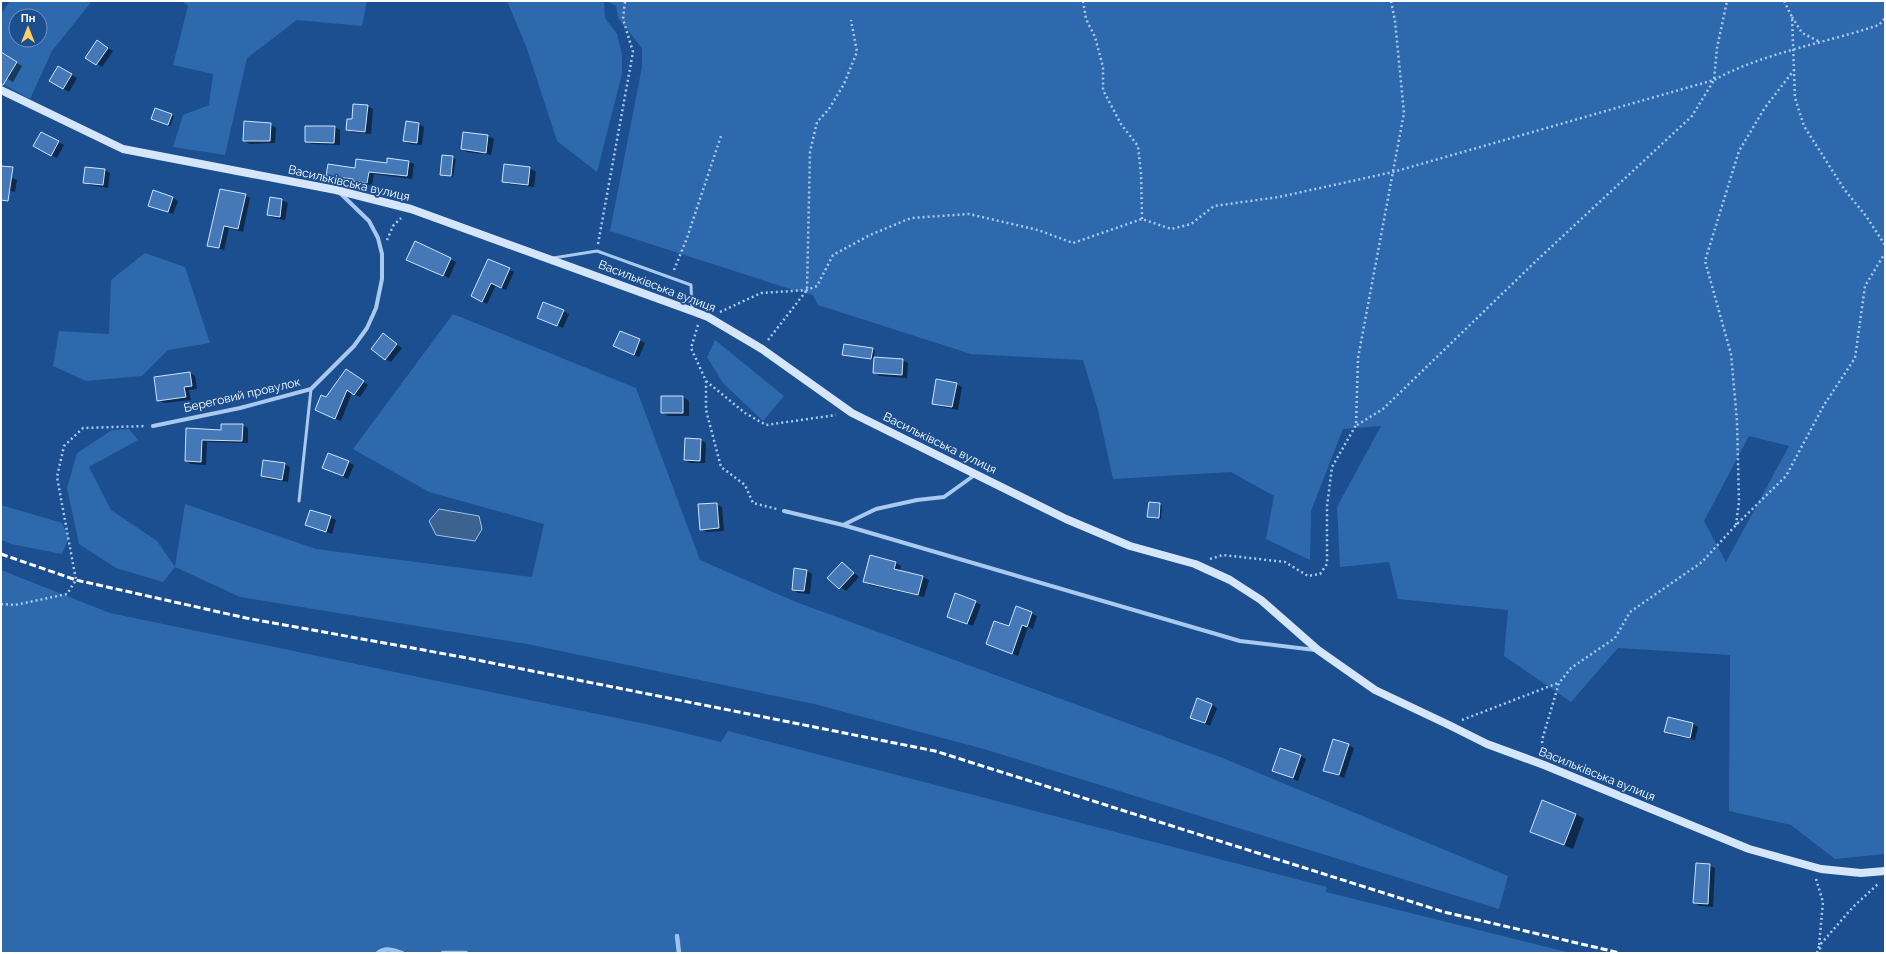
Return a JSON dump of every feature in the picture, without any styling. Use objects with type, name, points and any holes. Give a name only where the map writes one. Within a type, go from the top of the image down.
[{"type":"street","name":"Васильківська вулиця","points":[[1,90],[123,149],[336,190],[411,209],[705,316],[762,349],[852,413],[1066,519],[1130,546],[1195,564],[1230,580],[1261,600],[1318,650],[1375,690],[1450,724],[1487,744],[1544,765],[1749,849],[1812,866],[1861,873],[1885,871]]},
{"type":"street","name":"Береговий провулок","points":[[153,426],[240,408],[311,389],[354,346],[367,328],[376,308],[382,279],[382,254],[378,238],[369,221],[336,190]]},
{"type":"street","points":[[844,525],[876,509],[917,500],[944,497],[977,474]]},
{"type":"street","name":"Васильківська вулиця","points":[[784,510],[844,525],[1240,641],[1318,650]]},
{"type":"lane","points":[[549,258],[597,251],[691,285],[692,311]]},
{"type":"lane","points":[[299,501],[311,389]]},
{"type":"path","points":[[597,251],[633,52],[623,18],[625,1]]},
{"type":"path","points":[[1083,1],[1086,19],[1095,37],[1103,68],[1103,90],[1121,124],[1138,146],[1142,196],[1142,219]]},
{"type":"path","points":[[1195,564],[1223,555],[1285,562],[1308,576],[1320,574],[1327,564],[1327,506],[1332,467],[1356,425],[1358,358],[1404,113],[1395,21],[1391,1]]},
{"type":"path","points":[[1356,425],[1383,409],[1535,262],[1692,116],[1714,80],[1717,48],[1727,1]]},
{"type":"path","points":[[1784,1],[1802,33],[1821,42]]},
{"type":"path","points":[[1792,17],[1795,98],[1804,126],[1844,189],[1866,216],[1885,245]]},
{"type":"path","points":[[784,510],[753,503],[745,485],[721,467],[706,410],[706,381],[691,348],[705,316],[761,293],[807,290],[817,286],[833,255],[870,235],[911,218],[969,214],[1038,230],[1073,243],[1142,219],[1171,229],[1191,224],[1214,206],[1279,197],[1393,172],[1714,80],[1730,71],[1879,25],[1885,18]]},
{"type":"path","points":[[762,349],[807,290],[810,152],[817,122],[829,109],[844,84],[857,52],[851,20]]},
{"type":"path","points":[[1736,525],[1739,502],[1737,421],[1731,354],[1706,261],[1739,151],[1764,109],[1794,70]]},
{"type":"path","points":[[671,278],[687,238],[721,136]]},
{"type":"path","points":[[382,254],[393,226],[411,209]]},
{"type":"path","points":[[1544,765],[1542,740],[1558,683],[1571,668],[1615,638],[1630,612],[1702,562],[1736,525],[1786,476],[1824,405],[1855,358],[1865,286],[1885,253]]},
{"type":"path","points":[[706,381],[745,413],[766,425],[852,413]]},
{"type":"path","points":[[1,604],[15,605],[68,594],[76,580],[58,477],[64,446],[83,428],[153,426]]},
{"type":"path","points":[[1450,724],[1558,683]]},
{"type":"path","points":[[1812,866],[1822,902],[1819,946],[1817,953]]},
{"type":"path","points":[[1819,946],[1853,907],[1880,882]]},
{"type":"path","points":[[1819,946],[1822,953]]},
{"type":"shaded area","points":[[10,1],[92,1],[52,51],[30,99],[1,83],[1,14]]},
{"type":"shaded area","points":[[182,1],[367,1],[362,26],[297,20],[247,58],[225,155],[173,147],[183,115],[209,105],[213,74],[173,65],[188,6]]},
{"type":"shaded area","points":[[507,1],[604,1],[605,18],[617,34],[622,54],[622,74],[597,172],[557,141],[526,46]]},
{"type":"shaded area","points":[[607,1],[1885,1],[1885,854],[1835,859],[1791,825],[1729,811],[1730,655],[1618,648],[1571,702],[1504,656],[1508,610],[1398,599],[1389,562],[1340,567],[1337,507],[1381,426],[1343,429],[1311,511],[1310,560],[1266,539],[1274,496],[1231,472],[1113,479],[1098,410],[1083,360],[971,354],[818,305],[813,295],[610,231],[642,67],[642,48],[618,18],[616,6]],"holes":[[[1749,436],[1789,446],[1726,562],[1704,521]]]},
{"type":"shaded area","points":[[145,253],[185,267],[210,343],[168,350],[142,376],[86,381],[53,366],[59,331],[109,334],[111,280]]},
{"type":"shaded area","points":[[453,314],[636,388],[700,560],[796,602],[1220,757],[1508,876],[1499,909],[984,749],[814,704],[527,644],[240,597],[175,567],[185,504],[316,549],[532,577],[544,524],[429,492],[353,449]]},
{"type":"shaded area","points":[[715,340],[784,396],[763,421],[723,383],[707,357]]},
{"type":"shaded area","points":[[129,429],[138,440],[89,467],[111,510],[157,541],[175,567],[163,582],[116,568],[79,544],[67,488],[77,453],[112,430]]},
{"type":"shaded area","points":[[1,505],[62,523],[69,538],[62,554],[11,544],[1,540]]},
{"type":"shaded area","points":[[439,509],[479,516],[482,529],[475,541],[436,535],[429,521]]},
{"type":"shaded area","points":[[1,570],[110,613],[660,727],[721,742],[728,731],[1327,887],[1326,892],[1571,953],[1,953]]},
{"type":"building","points":[[97,40],[108,48],[96,65],[85,58]]},
{"type":"building","points":[[1,52],[17,62],[3,85],[1,85]]},
{"type":"building","points":[[58,66],[72,74],[63,89],[49,81]]},
{"type":"building","points":[[353,104],[368,105],[365,132],[346,130],[347,119],[352,119]]},
{"type":"building","points":[[155,108],[172,114],[168,125],[151,119]]},
{"type":"building","points":[[244,121],[271,123],[270,141],[243,141]]},
{"type":"building","points":[[406,121],[419,123],[417,143],[403,141]]},
{"type":"building","points":[[305,126],[335,126],[334,143],[305,142]]},
{"type":"building","points":[[41,132],[59,141],[51,156],[33,146]]},
{"type":"building","points":[[463,132],[488,135],[486,153],[461,149]]},
{"type":"building","points":[[442,155],[453,156],[451,176],[440,175]]},
{"type":"building","points":[[387,158],[409,161],[407,176],[369,172],[367,183],[353,181],[353,179],[326,176],[328,164],[355,168],[356,159],[387,163]]},
{"type":"building","points":[[504,164],[530,167],[528,185],[502,182]]},
{"type":"building","points":[[1,166],[13,167],[8,201],[1,200]]},
{"type":"building","points":[[85,167],[105,169],[103,185],[83,183]]},
{"type":"building","points":[[220,189],[246,194],[238,229],[224,226],[219,248],[207,246]]},
{"type":"building","points":[[153,190],[173,197],[168,212],[148,206]]},
{"type":"building","points":[[270,197],[282,199],[280,217],[267,215]]},
{"type":"building","points":[[415,241],[451,258],[443,276],[406,260]]},
{"type":"building","points":[[488,259],[510,268],[501,288],[491,283],[482,302],[471,296]]},
{"type":"building","points":[[543,302],[564,310],[557,326],[537,318]]},
{"type":"building","points":[[620,331],[640,339],[634,355],[613,346]]},
{"type":"building","points":[[383,333],[397,344],[385,360],[371,349]]},
{"type":"building","points":[[844,344],[873,348],[871,359],[842,355]]},
{"type":"building","points":[[874,357],[903,359],[902,375],[873,373]]},
{"type":"building","points":[[346,369],[364,381],[354,395],[347,390],[335,419],[315,410],[321,395],[326,397]]},
{"type":"building","points":[[190,372],[192,386],[184,387],[186,397],[157,401],[154,377]]},
{"type":"building","points":[[936,379],[957,383],[952,407],[932,404]]},
{"type":"building","points":[[661,396],[683,396],[683,413],[661,413]]},
{"type":"building","points":[[221,424],[243,424],[242,441],[202,440],[201,462],[185,461],[186,428],[221,430]]},
{"type":"building","points":[[685,438],[701,439],[700,461],[684,460]]},
{"type":"building","points":[[328,453],[349,461],[343,476],[322,468]]},
{"type":"building","points":[[263,460],[285,463],[282,480],[261,476]]},
{"type":"building","points":[[1149,502],[1160,503],[1159,518],[1147,517]]},
{"type":"building","points":[[717,503],[719,528],[700,530],[698,504]]},
{"type":"building","points":[[310,510],[331,516],[326,532],[305,525]]},
{"type":"building","points":[[870,555],[896,562],[894,569],[923,576],[918,595],[863,582]]},
{"type":"building","points":[[842,562],[854,573],[839,589],[827,578]]},
{"type":"building","points":[[794,568],[807,570],[804,591],[792,590]]},
{"type":"building","points":[[955,593],[976,601],[967,624],[947,617]]},
{"type":"building","points":[[1016,606],[1032,612],[1027,627],[1022,625],[1012,654],[986,644],[994,621],[1009,626]]},
{"type":"building","points":[[1197,698],[1212,704],[1205,723],[1190,718]]},
{"type":"building","points":[[1668,717],[1693,723],[1690,738],[1664,732]]},
{"type":"building","points":[[1333,739],[1349,744],[1339,775],[1323,771]]},
{"type":"building","points":[[1280,748],[1301,755],[1293,778],[1272,771]]},
{"type":"building","points":[[1542,800],[1576,814],[1564,845],[1530,832]]},
{"type":"building","points":[[1696,863],[1710,864],[1708,904],[1693,903]]},
{"type":"waterway","points":[[677,936],[679,953]]},
{"type":"waterway","points":[[378,953],[384,950],[393,950],[402,953]]},
{"type":"waterway","points":[[443,953],[466,953]]},
{"type":"railway","points":[[1,554],[76,580],[246,618],[462,657],[935,751],[1444,912],[1620,953]]}]
